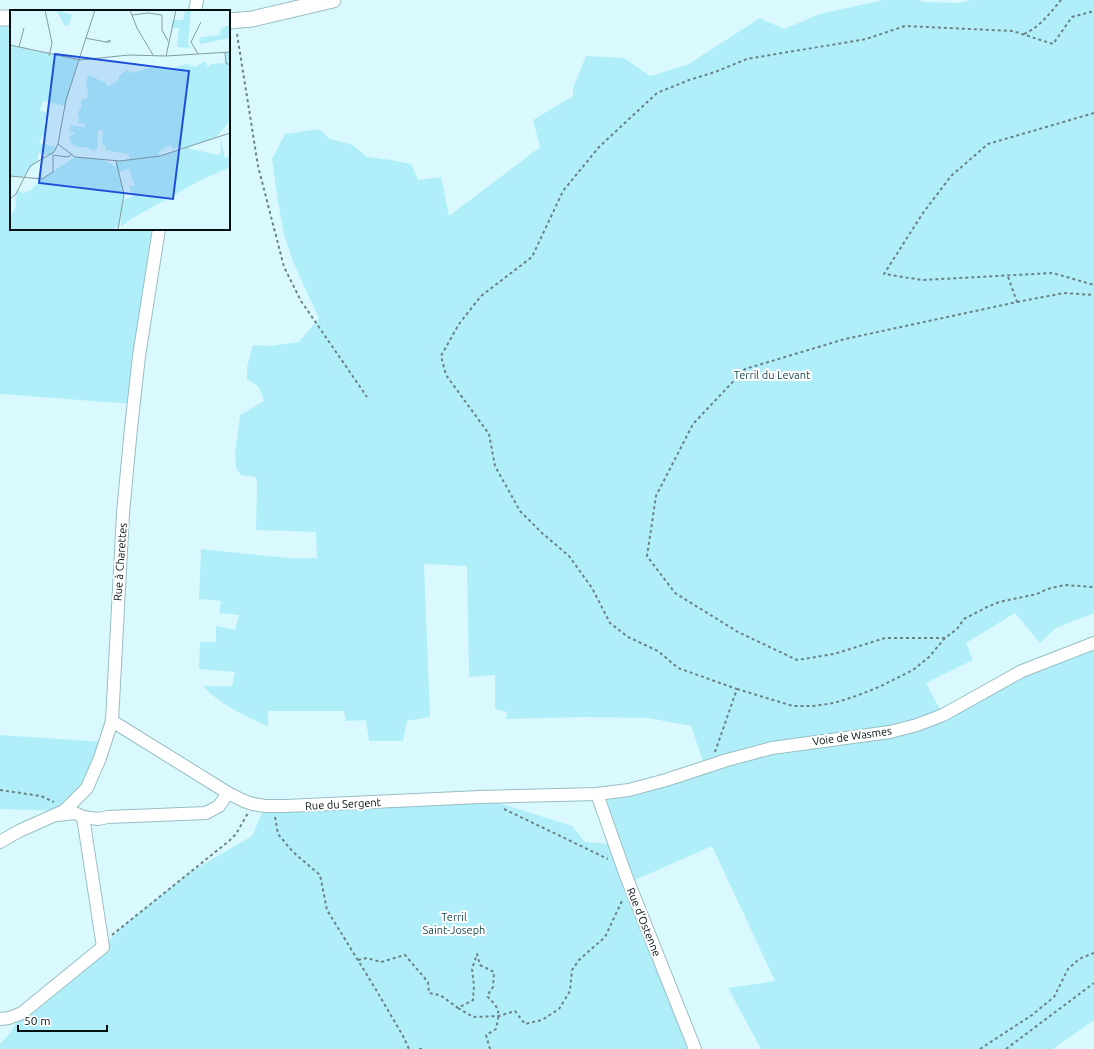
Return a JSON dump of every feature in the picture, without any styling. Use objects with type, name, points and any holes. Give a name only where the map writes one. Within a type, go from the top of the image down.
[{"type":"street","points":[[195,10],[197,0]]},
{"type":"street","points":[[232,21],[252,19],[332,0]]},
{"type":"street","name":"Rue à Charettes","points":[[0,842],[19,831],[60,813],[87,788],[100,758],[112,721],[122,536],[130,428],[139,356],[159,230]]},
{"type":"street","name":"Voie de Wasmes","points":[[598,794],[629,790],[666,780],[713,764],[772,748],[890,732],[917,725],[943,715],[1022,671],[1094,644]]},
{"type":"street","name":"Rue du Sergent","points":[[112,721],[228,793],[244,802],[253,804],[273,806],[314,806],[480,797],[598,794]]},
{"type":"street","points":[[60,813],[75,813],[83,818],[98,819],[108,817],[206,813],[219,806],[228,793]]},
{"type":"street","name":"Rue d'Ostenne","points":[[598,794],[624,871],[695,1049]]},
{"type":"street","points":[[0,1019],[9,1018],[22,1013],[103,947],[83,818]]},
{"type":"path","points":[[1023,34],[1040,24],[1061,0]]},
{"type":"path","points":[[1094,11],[1072,17],[1052,44],[1013,31],[904,26],[866,39],[747,59],[657,93],[599,147],[563,191],[532,257],[482,296],[459,324],[441,356],[446,376],[489,434],[495,466],[520,510],[542,533],[570,556],[592,588],[610,623],[628,637],[658,651],[678,668],[737,689],[793,706],[813,706],[834,703],[879,688],[913,670],[930,657],[945,638],[957,628],[964,619],[999,602],[1037,594],[1047,589],[1065,585],[1094,587]]},
{"type":"path","points":[[232,21],[258,166],[284,267],[301,301],[367,397]]},
{"type":"path","points":[[1094,113],[988,144],[951,176],[923,213],[884,274],[922,280],[1007,274],[1052,273],[1094,285]]},
{"type":"path","points":[[1007,274],[1017,302]]},
{"type":"path","points":[[945,638],[885,638],[834,654],[797,660],[738,632],[675,593],[647,556],[656,496],[694,424],[745,369],[845,339],[1017,302],[1064,293],[1094,295]]},
{"type":"path","points":[[713,764],[715,752],[737,689]]},
{"type":"path","points":[[0,790],[41,796],[53,801],[60,813]]},
{"type":"path","points":[[103,947],[116,931],[229,842],[236,834],[253,804]]},
{"type":"path","points":[[273,806],[278,834],[293,852],[320,875],[327,910],[403,1036],[409,1049]]},
{"type":"path","points":[[358,960],[367,958],[381,962],[405,955],[428,982],[429,993],[440,995],[473,1017],[499,1016],[515,1011],[525,1024],[542,1020],[559,1010],[570,991],[572,970],[579,960],[605,937],[622,902],[624,871],[501,807]]},
{"type":"path","points":[[980,1049],[1032,1014],[1054,997],[1068,968],[1079,960],[1094,953]]},
{"type":"path","points":[[458,1008],[473,1000],[474,986],[472,969],[477,954],[480,965],[494,972],[493,987],[487,996],[496,1005],[499,1016],[496,1029],[486,1036],[490,1049]]},
{"type":"path","points":[[1006,1049],[1094,983]]},
{"type":"path","points":[[419,1049],[424,1049]]},
{"type":"green space","points":[[883,0],[919,0],[923,2],[959,3],[971,0],[1094,0],[1094,613],[1056,628],[1040,643],[1015,613],[966,643],[973,660],[926,683],[943,715],[1094,643],[1094,1020],[1053,1049],[761,1049],[728,988],[775,981],[712,846],[628,883],[695,1049],[0,1049],[0,1044],[10,1033],[22,1013],[46,993],[61,991],[123,926],[190,872],[252,836],[265,806],[480,797],[572,826],[585,842],[610,844],[597,794],[705,767],[691,726],[648,718],[584,717],[506,719],[507,712],[495,709],[495,675],[469,677],[467,566],[424,564],[430,717],[407,721],[403,741],[369,741],[366,720],[346,721],[344,711],[268,711],[268,726],[233,709],[217,699],[203,686],[232,686],[235,672],[199,669],[200,642],[216,642],[216,626],[235,630],[239,615],[219,613],[221,601],[199,599],[201,549],[289,558],[317,558],[316,532],[256,530],[256,477],[241,475],[236,468],[235,454],[240,415],[264,401],[259,387],[247,379],[247,367],[253,345],[270,346],[299,342],[319,318],[294,264],[284,235],[272,159],[285,134],[319,129],[330,139],[353,145],[367,157],[411,164],[418,180],[441,177],[449,216],[540,147],[533,120],[573,96],[573,88],[586,56],[624,58],[650,76],[687,65],[760,18],[784,29],[820,14]]},
{"type":"green space","points":[[0,18],[10,18],[10,230],[161,230],[133,404],[0,394]]},
{"type":"green space","points":[[0,735],[105,742],[100,758],[64,811],[0,809]]},
{"type":"park label","name":"Terril du Levant","points":[[772,375]]},
{"type":"park label","name":"Terril Saint-Joseph","points":[[454,923]]}]
